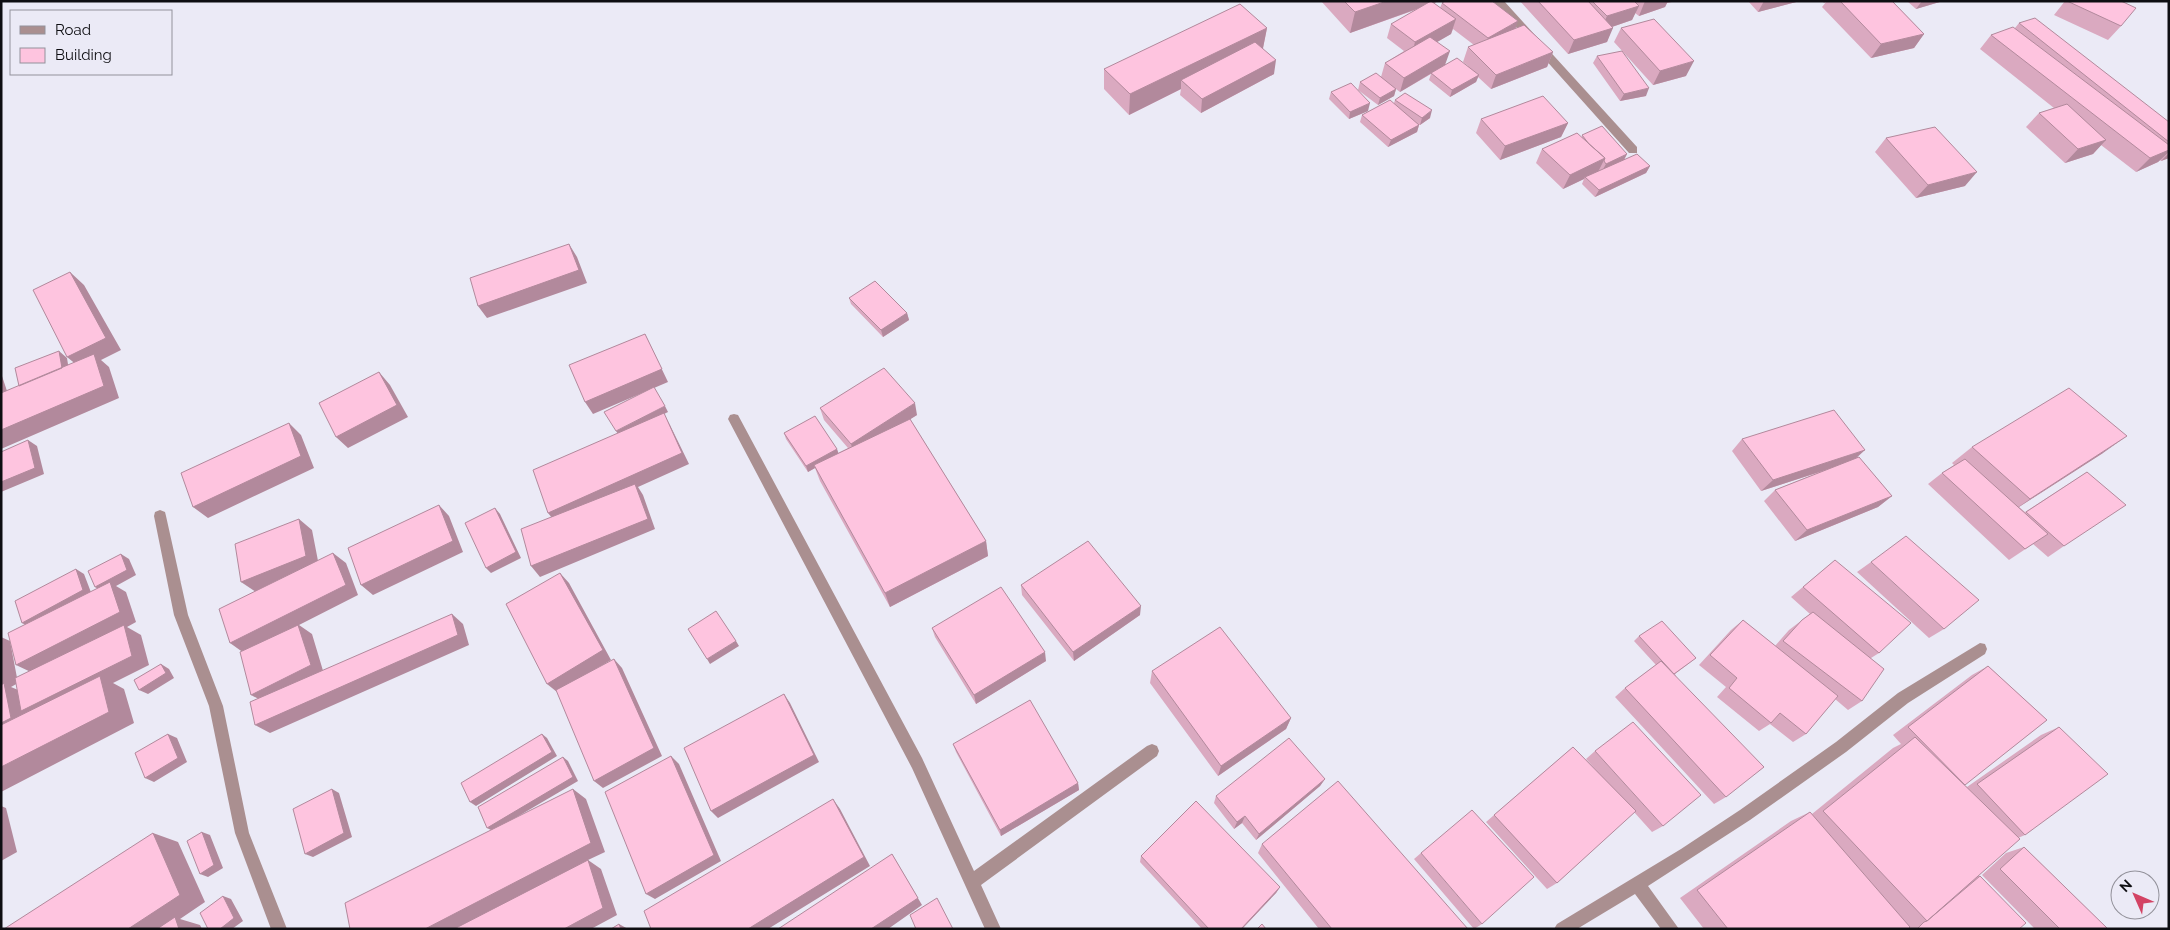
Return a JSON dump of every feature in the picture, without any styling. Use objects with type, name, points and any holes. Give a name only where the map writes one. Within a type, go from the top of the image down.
[{"type":"street","points":[[1498,1],[1633,150]]},
{"type":"street","points":[[734,419],[917,763],[993,929]]},
{"type":"street","points":[[160,516],[181,615],[216,706],[242,833],[279,929]]},
{"type":"street","points":[[1562,929],[1686,854],[1745,815],[1841,747],[1903,698],[1980,649]]},
{"type":"street","points":[[972,882],[1152,751]]},
{"type":"street","points":[[1636,883],[1671,929]]},
{"type":"building","points":[[1344,1],[1387,1],[1355,12]]},
{"type":"building","points":[[1431,1],[1456,19],[1415,42],[1391,24]]},
{"type":"building","points":[[1445,1],[1492,1],[1518,21],[1488,38],[1442,3]]},
{"type":"building","points":[[1538,1],[1588,1],[1613,28],[1574,40]]},
{"type":"building","points":[[1592,1],[1634,1],[1639,6],[1607,16]]},
{"type":"building","points":[[1840,1],[1892,1],[1924,34],[1881,44]]},
{"type":"building","points":[[2067,1],[2121,1],[2136,8],[2121,26]]},
{"type":"building","points":[[1240,4],[1267,28],[1130,94],[1104,69]]},
{"type":"building","points":[[2035,18],[2169,122],[2169,142],[2019,23]]},
{"type":"building","points":[[1654,19],[1694,61],[1660,71],[1621,28]]},
{"type":"building","points":[[1524,25],[1553,52],[1496,75],[1468,47]]},
{"type":"building","points":[[2013,27],[2169,145],[2169,150],[2150,158],[1991,35]]},
{"type":"building","points":[[1430,37],[1450,51],[1404,78],[1385,63]]},
{"type":"building","points":[[1255,42],[1276,60],[1202,99],[1181,80]]},
{"type":"building","points":[[1622,51],[1649,88],[1624,94],[1597,56]]},
{"type":"building","points":[[1457,58],[1479,75],[1452,90],[1431,73]]},
{"type":"building","points":[[1376,73],[1396,89],[1380,98],[1360,82]]},
{"type":"building","points":[[1351,83],[1370,103],[1350,112],[1331,92]]},
{"type":"building","points":[[1405,93],[1432,110],[1422,118],[1395,100]]},
{"type":"building","points":[[1543,96],[1568,123],[1505,146],[1481,119]]},
{"type":"building","points":[[1390,100],[1419,125],[1391,140],[1362,115]]},
{"type":"building","points":[[2067,104],[2106,140],[2078,149],[2039,113]]},
{"type":"building","points":[[1602,126],[1627,154],[1606,164],[1605,158],[1582,135]]},
{"type":"building","points":[[1935,127],[1977,172],[1928,185],[1886,138]]},
{"type":"building","points":[[1577,133],[1605,158],[1570,175],[1542,149]]},
{"type":"building","points":[[1637,154],[1650,166],[1599,190],[1585,177]]},
{"type":"building","points":[[569,244],[579,270],[478,306],[470,278]]},
{"type":"building","points":[[70,272],[106,338],[67,357],[33,290]]},
{"type":"building","points":[[875,281],[907,313],[881,330],[849,298]]},
{"type":"building","points":[[645,334],[662,369],[585,402],[569,365]]},
{"type":"building","points":[[59,351],[62,368],[19,386],[15,368]]},
{"type":"building","points":[[94,354],[104,386],[1,430],[1,393]]},
{"type":"building","points":[[884,368],[915,403],[851,444],[820,408]]},
{"type":"building","points":[[379,372],[397,405],[336,437],[319,403]]},
{"type":"building","points":[[654,387],[665,406],[616,431],[604,412]]},
{"type":"building","points":[[2069,388],[2127,436],[2030,499],[1972,447]]},
{"type":"building","points":[[1834,410],[1865,450],[1773,480],[1742,439]]},
{"type":"building","points":[[664,413],[682,453],[548,513],[533,470]]},
{"type":"building","points":[[815,416],[837,449],[806,466],[784,433]]},
{"type":"building","points":[[910,419],[986,541],[885,593],[814,465]]},
{"type":"building","points":[[289,423],[301,456],[193,507],[181,473]]},
{"type":"building","points":[[28,440],[35,468],[1,482],[1,452]]},
{"type":"building","points":[[1859,457],[1892,496],[1807,530],[1775,490]]},
{"type":"building","points":[[1965,459],[2048,534],[2025,549],[1942,473]]},
{"type":"building","points":[[2087,472],[2126,505],[2064,546],[2026,512]]},
{"type":"building","points":[[635,484],[648,519],[531,566],[521,529]]},
{"type":"building","points":[[439,505],[453,541],[361,585],[348,548]]},
{"type":"building","points":[[495,508],[516,552],[486,568],[465,523]]},
{"type":"building","points":[[299,519],[306,556],[241,582],[235,544]]},
{"type":"building","points":[[1906,536],[1979,600],[1944,629],[1871,562]]},
{"type":"building","points":[[1088,541],[1141,606],[1073,652],[1021,585]]},
{"type":"building","points":[[333,553],[346,585],[230,643],[219,609]]},
{"type":"building","points":[[121,554],[127,570],[95,587],[88,571]]},
{"type":"building","points":[[1835,560],[1911,623],[1879,653],[1803,587]]},
{"type":"building","points":[[76,569],[83,590],[22,623],[15,601]]},
{"type":"building","points":[[560,573],[603,650],[547,684],[506,604]]},
{"type":"building","points":[[110,582],[120,612],[16,665],[8,633]]},
{"type":"building","points":[[1001,587],[1045,652],[974,695],[932,628]]},
{"type":"building","points":[[716,611],[736,641],[707,659],[688,629]]},
{"type":"building","points":[[1813,612],[1884,669],[1862,701],[1783,641],[1802,620]]},
{"type":"building","points":[[452,614],[458,635],[255,725],[250,702]]},
{"type":"building","points":[[1743,620],[1838,696],[1806,734],[1780,713],[1771,723],[1729,688],[1737,678],[1710,655]]},
{"type":"building","points":[[1662,621],[1696,658],[1674,674],[1639,636]]},
{"type":"building","points":[[124,625],[132,656],[21,711],[15,678]]},
{"type":"building","points":[[298,625],[311,665],[251,695],[240,652]]},
{"type":"building","points":[[1220,627],[1291,718],[1221,766],[1152,671]]},
{"type":"building","points":[[614,659],[654,748],[594,781],[556,690]]},
{"type":"building","points":[[1661,661],[1764,767],[1726,797],[1625,688]]},
{"type":"building","points":[[161,664],[166,673],[139,690],[134,680]]},
{"type":"building","points":[[1988,666],[2047,720],[1965,785],[1908,727]]},
{"type":"building","points":[[100,676],[109,712],[1,767],[1,725]]},
{"type":"building","points":[[4,683],[11,718],[1,723],[1,685]]},
{"type":"building","points":[[784,694],[814,755],[711,811],[684,748]]},
{"type":"building","points":[[1030,700],[1078,783],[1000,830],[953,744]]},
{"type":"building","points":[[1633,722],[1701,795],[1663,826],[1595,751]]},
{"type":"building","points":[[2059,727],[2108,774],[2025,835],[1977,784]]},
{"type":"building","points":[[168,734],[178,758],[145,778],[135,753]]},
{"type":"building","points":[[542,734],[552,752],[470,802],[461,783]]},
{"type":"building","points":[[1915,737],[2020,839],[1927,921],[1823,811]]},
{"type":"building","points":[[1289,738],[1325,779],[1259,834],[1245,816],[1237,822],[1216,796]]},
{"type":"building","points":[[1573,747],[1636,811],[1557,883],[1494,815]]},
{"type":"building","points":[[671,756],[714,855],[646,894],[605,792]]},
{"type":"building","points":[[563,757],[573,777],[487,828],[478,807]]},
{"type":"building","points":[[1338,781],[1468,929],[1332,929],[1262,844]]},
{"type":"building","points":[[332,789],[344,833],[305,854],[293,809]]},
{"type":"building","points":[[573,789],[591,843],[425,929],[350,929],[345,903]]},
{"type":"building","points":[[833,799],[864,857],[748,929],[651,929],[644,911]]},
{"type":"building","points":[[1196,801],[1280,887],[1241,929],[1209,929],[1141,856]]},
{"type":"building","points":[[1472,810],[1534,877],[1482,924],[1421,853]]},
{"type":"building","points":[[1810,812],[1910,927],[1908,929],[1728,929],[1697,890]]},
{"type":"building","points":[[202,832],[214,865],[200,874],[187,841]]},
{"type":"building","points":[[153,833],[180,895],[128,929],[4,929]]},
{"type":"building","points":[[2024,847],[2108,929],[2060,929],[2000,869]]},
{"type":"building","points":[[892,854],[918,898],[871,929],[778,929]]},
{"type":"building","points":[[588,860],[603,908],[564,929],[454,929]]},
{"type":"building","points":[[1980,876],[2026,923],[2019,929],[1917,929],[1924,922]]},
{"type":"building","points":[[223,896],[234,918],[220,929],[208,929],[200,913]]},
{"type":"building","points":[[937,898],[953,929],[916,929],[910,915]]},
{"type":"building","points":[[175,917],[179,929],[157,929]]},
{"type":"building","points":[[619,924],[621,929],[611,929]]},
{"type":"building","points":[[1262,924],[1266,929],[1257,929]]}]
